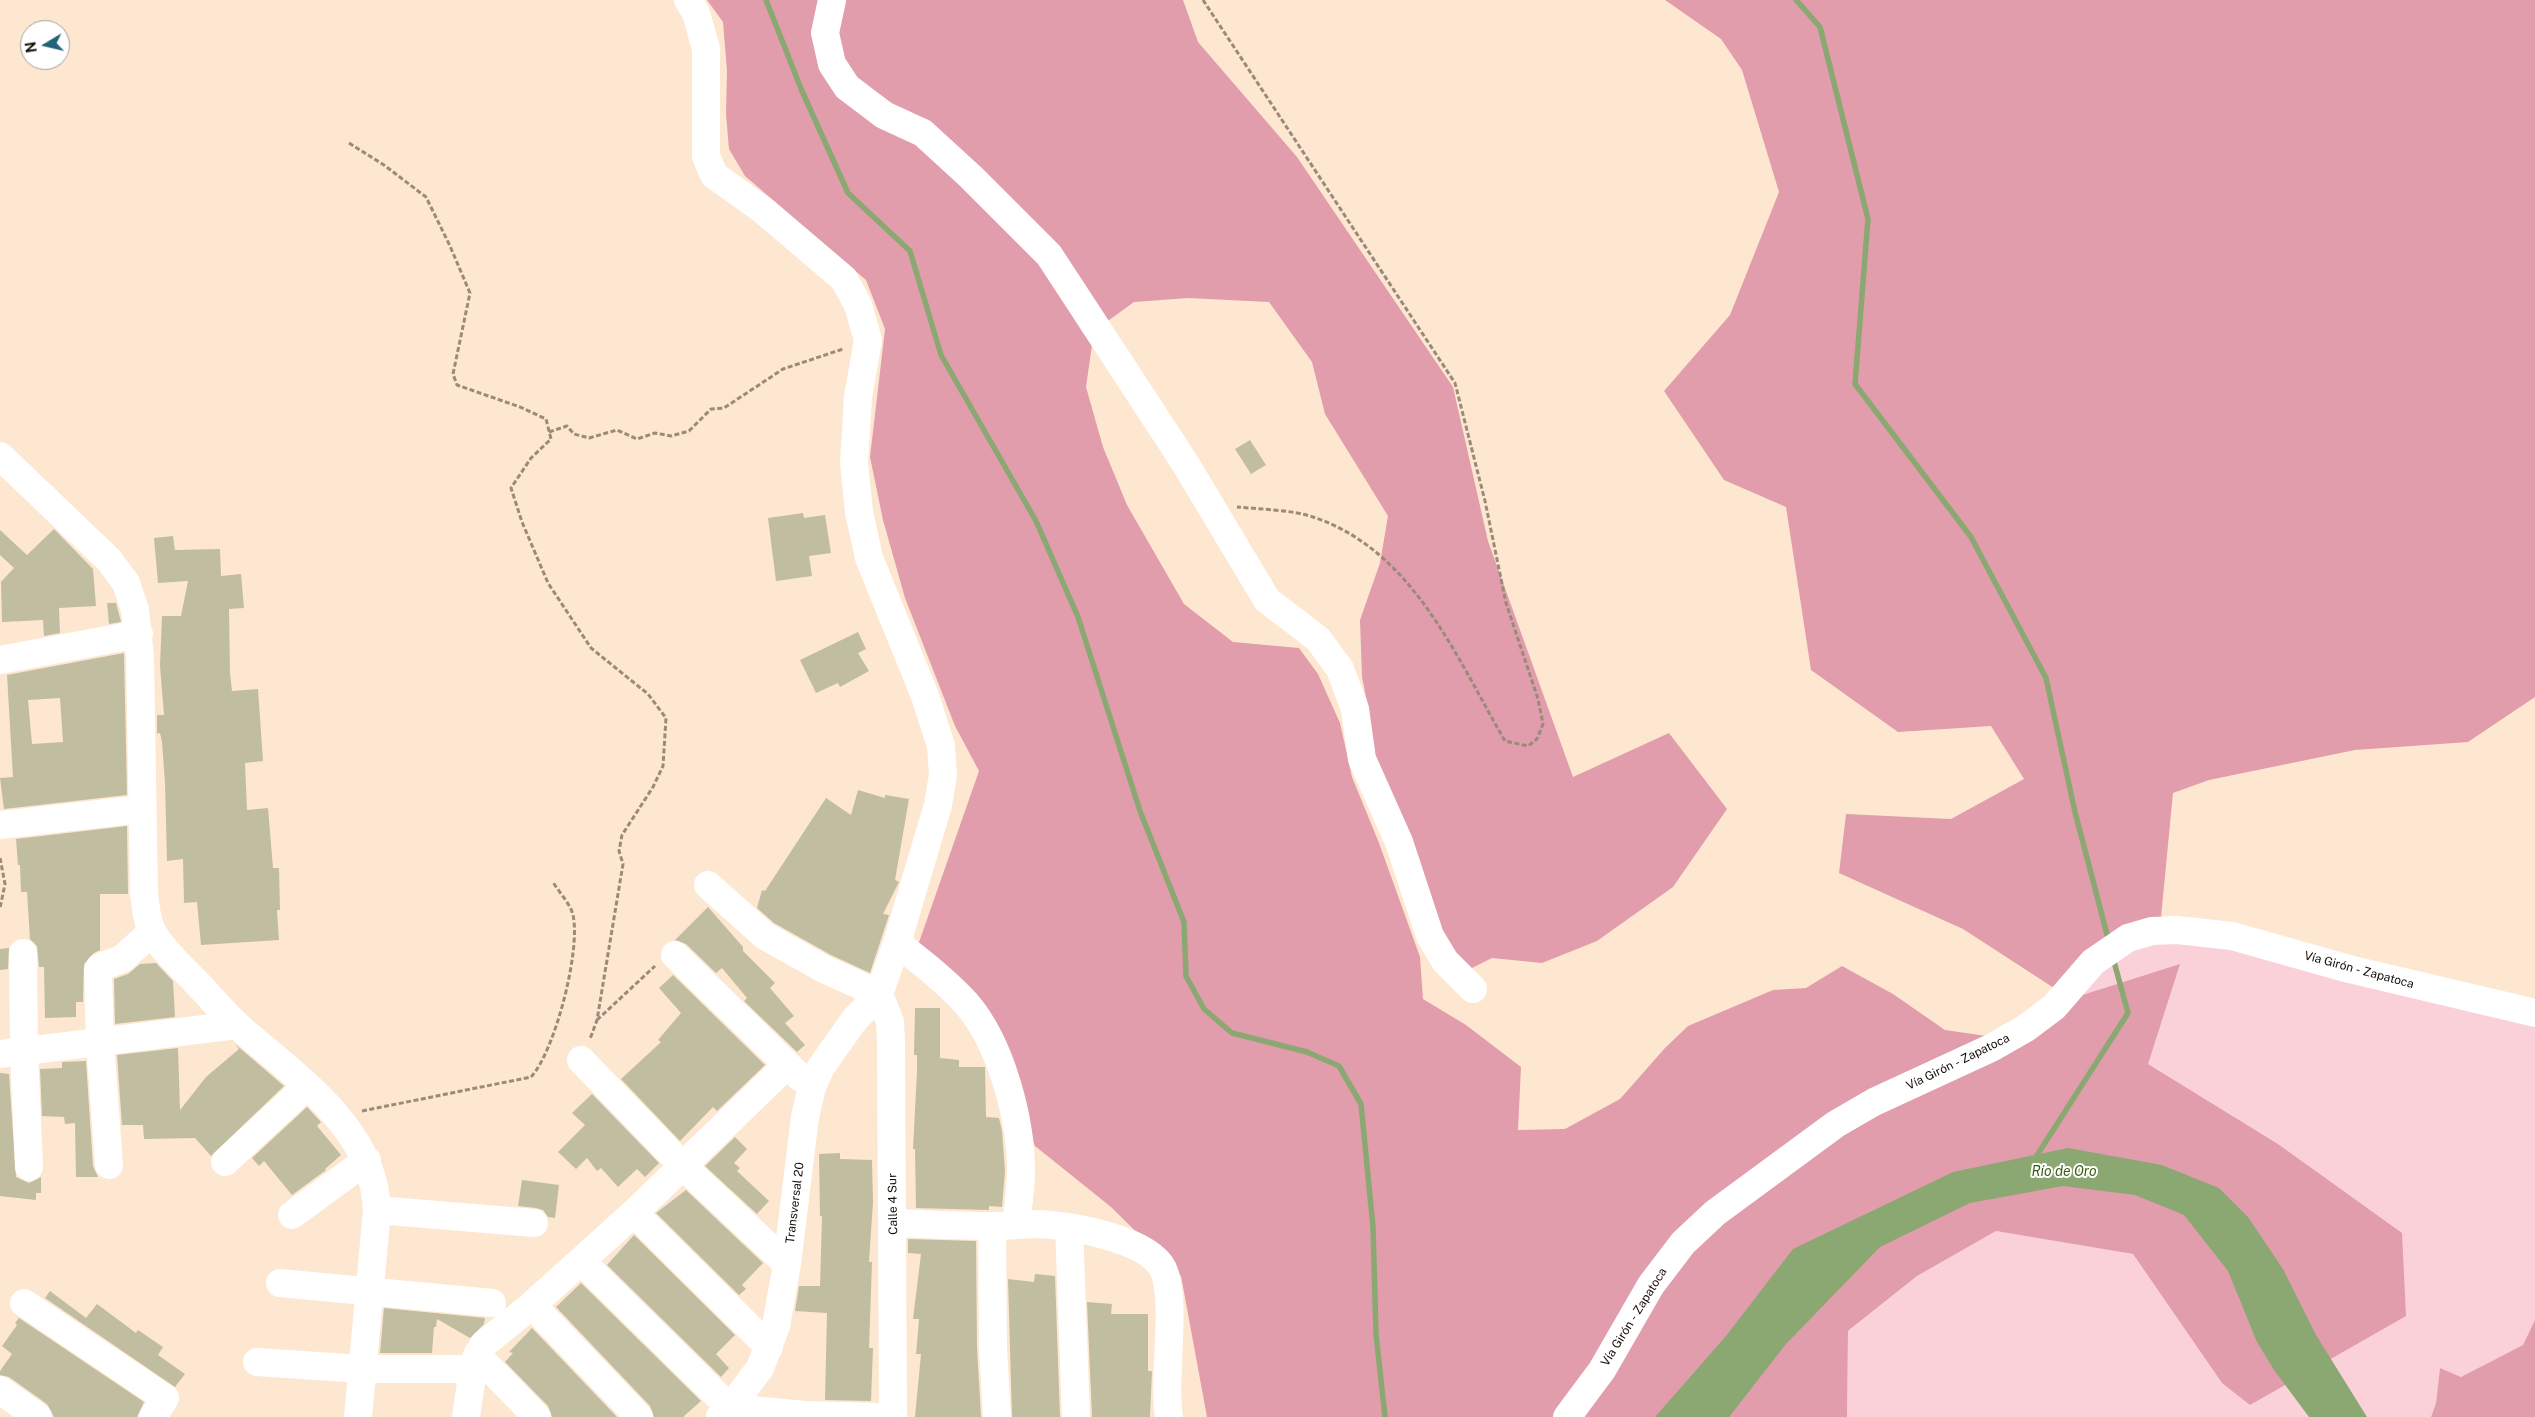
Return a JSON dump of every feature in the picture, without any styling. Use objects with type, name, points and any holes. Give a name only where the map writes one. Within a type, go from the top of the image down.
[{"type":"street","points":[[688,0],[696,13],[706,49],[706,156],[714,175],[764,211],[844,279],[858,305],[868,340],[858,397],[854,463],[859,512],[869,558],[926,696],[941,746],[943,775],[938,805],[897,943],[879,994],[824,969],[765,936],[708,884]]},
{"type":"street","points":[[832,0],[825,33],[832,64],[847,87],[884,115],[923,134],[971,177],[1049,255],[1210,503],[1267,600],[1318,639],[1340,669],[1355,709],[1362,759],[1399,842],[1430,936],[1445,961],[1473,989]]},
{"type":"street","points":[[0,456],[109,560],[126,583],[135,610],[139,634],[144,894],[152,932],[164,948],[237,1026],[307,1086],[336,1116],[353,1136],[373,1178],[377,1210],[358,1417]]},
{"type":"street","points":[[0,660],[139,634]]},
{"type":"street","points":[[0,825],[142,809]]},
{"type":"street","name":"Vía Girón - Zapatoca","points":[[1567,1417],[1602,1370],[1651,1286],[1683,1243],[1715,1213],[1836,1124],[1874,1102],[1991,1048],[2026,1028],[2054,1006],[2093,962],[2128,938],[2152,931],[2177,930],[2232,936],[2349,969],[2535,1013]]},
{"type":"street","points":[[109,1165],[100,1044],[98,971],[100,967],[122,959],[152,932]]},
{"type":"street","points":[[897,943],[939,976],[967,1005],[988,1038],[1004,1076],[1017,1126],[1021,1171],[1004,1225],[993,1348],[997,1417]]},
{"type":"street","points":[[24,953],[12,1053],[29,1166]]},
{"type":"street","points":[[675,955],[787,1065],[812,1087]]},
{"type":"street","name":"Transversal 20","points":[[739,1413],[770,1347],[782,1301],[805,1117],[812,1087],[836,1044],[879,994]]},
{"type":"street","name":"Calle 4 Sur","points":[[879,994],[890,1022],[891,1040],[893,1417]]},
{"type":"street","points":[[12,1053],[100,1044],[237,1026]]},
{"type":"street","points":[[581,1060],[683,1166],[788,1264]]},
{"type":"street","points":[[466,1417],[475,1362],[496,1333],[532,1305],[634,1213],[787,1065]]},
{"type":"street","points":[[225,1162],[307,1086]]},
{"type":"street","points":[[292,1215],[366,1160]]},
{"type":"street","points":[[377,1210],[534,1223]]},
{"type":"street","points":[[634,1213],[770,1347]]},
{"type":"street","points":[[893,1223],[1069,1227],[1128,1242],[1147,1253],[1162,1269],[1168,1290],[1167,1381],[1169,1417]]},
{"type":"street","points":[[1069,1227],[1076,1417]]},
{"type":"street","points":[[581,1261],[739,1413],[878,1417]]},
{"type":"street","points":[[280,1282],[370,1293],[492,1303]]},
{"type":"street","points":[[24,1303],[165,1398],[153,1417]]},
{"type":"street","points":[[532,1305],[639,1417]]},
{"type":"street","points":[[257,1362],[362,1369],[475,1362],[536,1417]]},
{"type":"street","points":[[0,1390],[38,1417]]},
{"type":"path","points":[[1203,0],[1455,383],[1485,501],[1506,603],[1538,699],[1543,724],[1536,739],[1528,746],[1505,741],[1463,663],[1427,609],[1399,574],[1374,550],[1353,536],[1312,516],[1210,503]]},
{"type":"path","points":[[349,143],[384,165],[426,197],[470,293],[453,374],[458,385],[520,407],[546,419],[551,439],[531,458],[511,488],[522,522],[548,583],[591,648],[648,694],[666,718],[663,766],[653,787],[622,835],[619,851],[623,864],[597,1020],[581,1060]]},
{"type":"path","points":[[549,432],[567,426],[574,434],[589,438],[617,430],[638,439],[654,433],[671,436],[689,430],[710,410],[724,408],[783,370],[868,340]]},
{"type":"path","points":[[0,858],[5,884],[0,908]]},
{"type":"path","points":[[336,1116],[531,1077],[540,1068],[559,1018],[568,984],[573,947],[573,914],[553,882]]},
{"type":"path","points":[[597,1020],[666,955],[671,953],[675,955]]},
{"type":"shaded area","points":[[707,0],[1183,0],[1198,42],[1297,157],[1453,387],[1488,541],[1573,777],[1669,733],[1727,809],[1673,887],[1597,941],[1542,963],[1492,958],[1466,971],[1442,942],[1369,752],[1369,712],[1362,677],[1360,620],[1380,563],[1388,516],[1325,414],[1312,362],[1269,302],[1188,298],[1134,302],[1094,331],[1086,387],[1103,447],[1127,505],[1184,604],[1233,642],[1299,648],[1318,674],[1340,723],[1352,777],[1379,843],[1420,957],[1423,999],[1466,1025],[1521,1067],[1518,1130],[1565,1129],[1620,1099],[1665,1048],[1688,1026],[1773,990],[1806,988],[1842,966],[1893,994],[1945,1030],[2028,1042],[2071,999],[1963,929],[1839,873],[1846,814],[1951,819],[2024,779],[1991,726],[1898,732],[1811,670],[1786,507],[1724,480],[1664,391],[1730,315],[1779,192],[1742,70],[1721,39],[1665,0],[2535,0],[2535,697],[2468,742],[2355,750],[2209,780],[2173,793],[2159,938],[2133,944],[2073,998],[2180,964],[2148,1064],[2278,1144],[2402,1233],[2406,1316],[2250,1405],[2222,1383],[2133,1254],[1996,1231],[1917,1276],[1848,1331],[1847,1417],[1207,1417],[1181,1276],[1111,1207],[1035,1146],[981,1012],[917,948],[979,771],[955,726],[905,598],[883,520],[870,457],[885,329],[866,280],[745,176],[729,149],[726,114],[727,71],[723,22]]},
{"type":"shaded area","points":[[2189,937],[2535,1023],[2535,1320],[2523,1345],[2461,1377],[2440,1368],[2436,1403],[2431,1417],[1847,1417],[1848,1332],[1917,1276],[1996,1231],[2133,1254],[2222,1383],[2401,1233],[2278,1144],[2148,1064],[2071,999],[2133,944]]},
{"type":"shaded area","points":[[2535,1320],[2535,1417],[2431,1417],[2436,1403],[2440,1368],[2461,1377],[2523,1345]]},
{"type":"water","name":"Río de Oro","points":[[2068,1148],[2162,1165],[2219,1188],[2248,1217],[2283,1269],[2316,1335],[2367,1417],[2309,1417],[2274,1370],[2257,1342],[2228,1271],[2184,1215],[2135,1195],[2063,1186],[1970,1203],[1880,1247],[1786,1344],[1729,1417],[1655,1417],[1726,1336],[1793,1249],[1953,1172]]},
{"type":"building","points":[[1250,440],[1266,465],[1251,474],[1235,449]]},
{"type":"building","points":[[803,513],[804,518],[825,515],[831,553],[809,556],[812,576],[776,581],[768,518]]},
{"type":"building","points":[[54,529],[93,569],[96,606],[59,608],[60,633],[44,636],[43,620],[2,622],[1,582],[14,568],[0,555],[0,530],[27,555]]},
{"type":"building","points":[[173,536],[175,550],[220,549],[221,576],[241,574],[244,608],[229,609],[230,673],[232,691],[258,689],[263,761],[245,763],[247,810],[268,808],[273,868],[279,868],[280,910],[277,910],[279,940],[201,945],[197,902],[184,903],[183,859],[167,861],[162,742],[160,733],[157,734],[157,715],[164,715],[160,666],[162,616],[181,616],[188,581],[158,583],[154,538]]},
{"type":"building","points":[[107,603],[116,603],[121,622],[109,624]]},
{"type":"building","points":[[858,632],[866,649],[858,653],[869,671],[840,687],[838,683],[816,693],[800,660]]},
{"type":"building","points":[[124,653],[127,795],[4,809],[0,778],[13,777],[7,675]],"holes":[[[60,698],[63,742],[32,744],[28,700]]]},
{"type":"building","points":[[858,790],[885,798],[885,795],[909,799],[895,880],[899,882],[883,914],[889,915],[870,973],[831,955],[774,923],[757,908],[762,890],[765,891],[826,798],[851,815]]},
{"type":"building","points":[[127,826],[128,894],[100,894],[100,950],[94,953],[84,964],[83,1002],[76,1002],[76,1017],[45,1018],[44,967],[39,967],[37,946],[30,939],[27,892],[21,892],[20,865],[18,865],[16,839]]},
{"type":"building","points":[[708,907],[743,947],[743,951],[775,983],[770,988],[794,1016],[785,1023],[805,1045],[797,1052],[744,1001],[747,998],[722,968],[716,973],[686,944],[675,940]]},
{"type":"building","points":[[9,948],[8,969],[0,970],[0,949]]},
{"type":"building","points":[[156,963],[173,981],[175,1017],[115,1024],[114,979],[128,974],[140,964]]},
{"type":"building","points":[[673,975],[765,1065],[717,1111],[713,1107],[680,1141],[621,1079],[661,1042],[658,1040],[681,1013],[659,988]]},
{"type":"building","points":[[915,1008],[940,1008],[940,1058],[959,1060],[959,1067],[985,1067],[986,1117],[999,1118],[1002,1131],[1005,1171],[1002,1207],[989,1206],[989,1210],[916,1208],[915,1149],[913,1149],[917,1071],[917,1055],[914,1055]]},
{"type":"building","points":[[235,1044],[284,1086],[211,1156],[195,1138],[144,1139],[143,1125],[122,1125],[117,1055],[178,1048],[180,1110],[206,1077],[239,1049]]},
{"type":"building","points":[[86,1061],[93,1166],[98,1177],[76,1177],[75,1123],[65,1124],[64,1117],[42,1116],[40,1069],[62,1068],[62,1062]]},
{"type":"building","points":[[0,1073],[9,1074],[16,1177],[29,1183],[41,1177],[41,1193],[36,1193],[36,1200],[0,1196]]},
{"type":"building","points":[[592,1094],[659,1163],[645,1177],[637,1169],[618,1187],[601,1168],[597,1171],[587,1158],[576,1169],[558,1152],[585,1125],[572,1113]]},
{"type":"building","points":[[307,1107],[321,1122],[317,1126],[341,1155],[326,1170],[292,1195],[264,1161],[259,1166],[252,1158]]},
{"type":"building","points":[[735,1137],[747,1149],[734,1163],[740,1168],[737,1171],[769,1201],[757,1214],[705,1166]]},
{"type":"building","points":[[840,1153],[840,1159],[872,1160],[873,1202],[869,1262],[872,1262],[869,1348],[873,1348],[871,1401],[825,1400],[827,1313],[795,1311],[799,1286],[820,1286],[822,1216],[820,1216],[819,1154]]},
{"type":"building","points":[[522,1180],[559,1185],[555,1218],[548,1217],[543,1210],[518,1206]]},
{"type":"building","points":[[686,1190],[763,1263],[742,1285],[746,1289],[739,1295],[744,1300],[656,1213]]},
{"type":"building","points":[[634,1235],[735,1335],[716,1354],[729,1368],[721,1377],[607,1265]]},
{"type":"building","points":[[908,1239],[976,1241],[977,1348],[981,1417],[915,1417],[921,1354],[916,1354],[919,1319],[913,1319],[921,1254],[908,1253]]},
{"type":"building","points":[[1035,1274],[1055,1276],[1060,1417],[1012,1417],[1008,1279],[1034,1282]]},
{"type":"building","points":[[581,1283],[701,1401],[683,1417],[654,1417],[650,1406],[556,1307]]},
{"type":"building","points":[[50,1291],[86,1318],[97,1304],[136,1333],[138,1330],[163,1347],[158,1355],[185,1374],[175,1387],[45,1298]]},
{"type":"building","points":[[1087,1302],[1112,1304],[1111,1314],[1148,1314],[1148,1371],[1152,1371],[1150,1417],[1092,1417]]},
{"type":"building","points":[[384,1308],[485,1318],[484,1324],[470,1338],[437,1319],[436,1327],[434,1327],[432,1353],[380,1353]]},
{"type":"building","points":[[19,1318],[144,1402],[137,1417],[54,1417],[47,1404],[9,1377],[0,1375],[0,1371],[12,1354],[2,1346],[17,1325],[15,1323]]},
{"type":"building","points":[[532,1328],[617,1417],[552,1417],[548,1406],[505,1362],[513,1353],[509,1352]]},
{"type":"waterway","points":[[766,0],[802,91],[848,193],[910,251],[941,355],[1036,521],[1078,617],[1140,811],[1184,922],[1186,976],[1204,1009],[1232,1033],[1307,1052],[1339,1066],[1361,1104],[1373,1227],[1376,1334],[1385,1417]]},
{"type":"waterway","points":[[1796,0],[1820,27],[1868,219],[1855,384],[1971,537],[2046,678],[2075,812],[2109,942]]},
{"type":"waterway","name":"Río de Oro","points":[[2034,1160],[2128,1013],[2113,958]]}]
